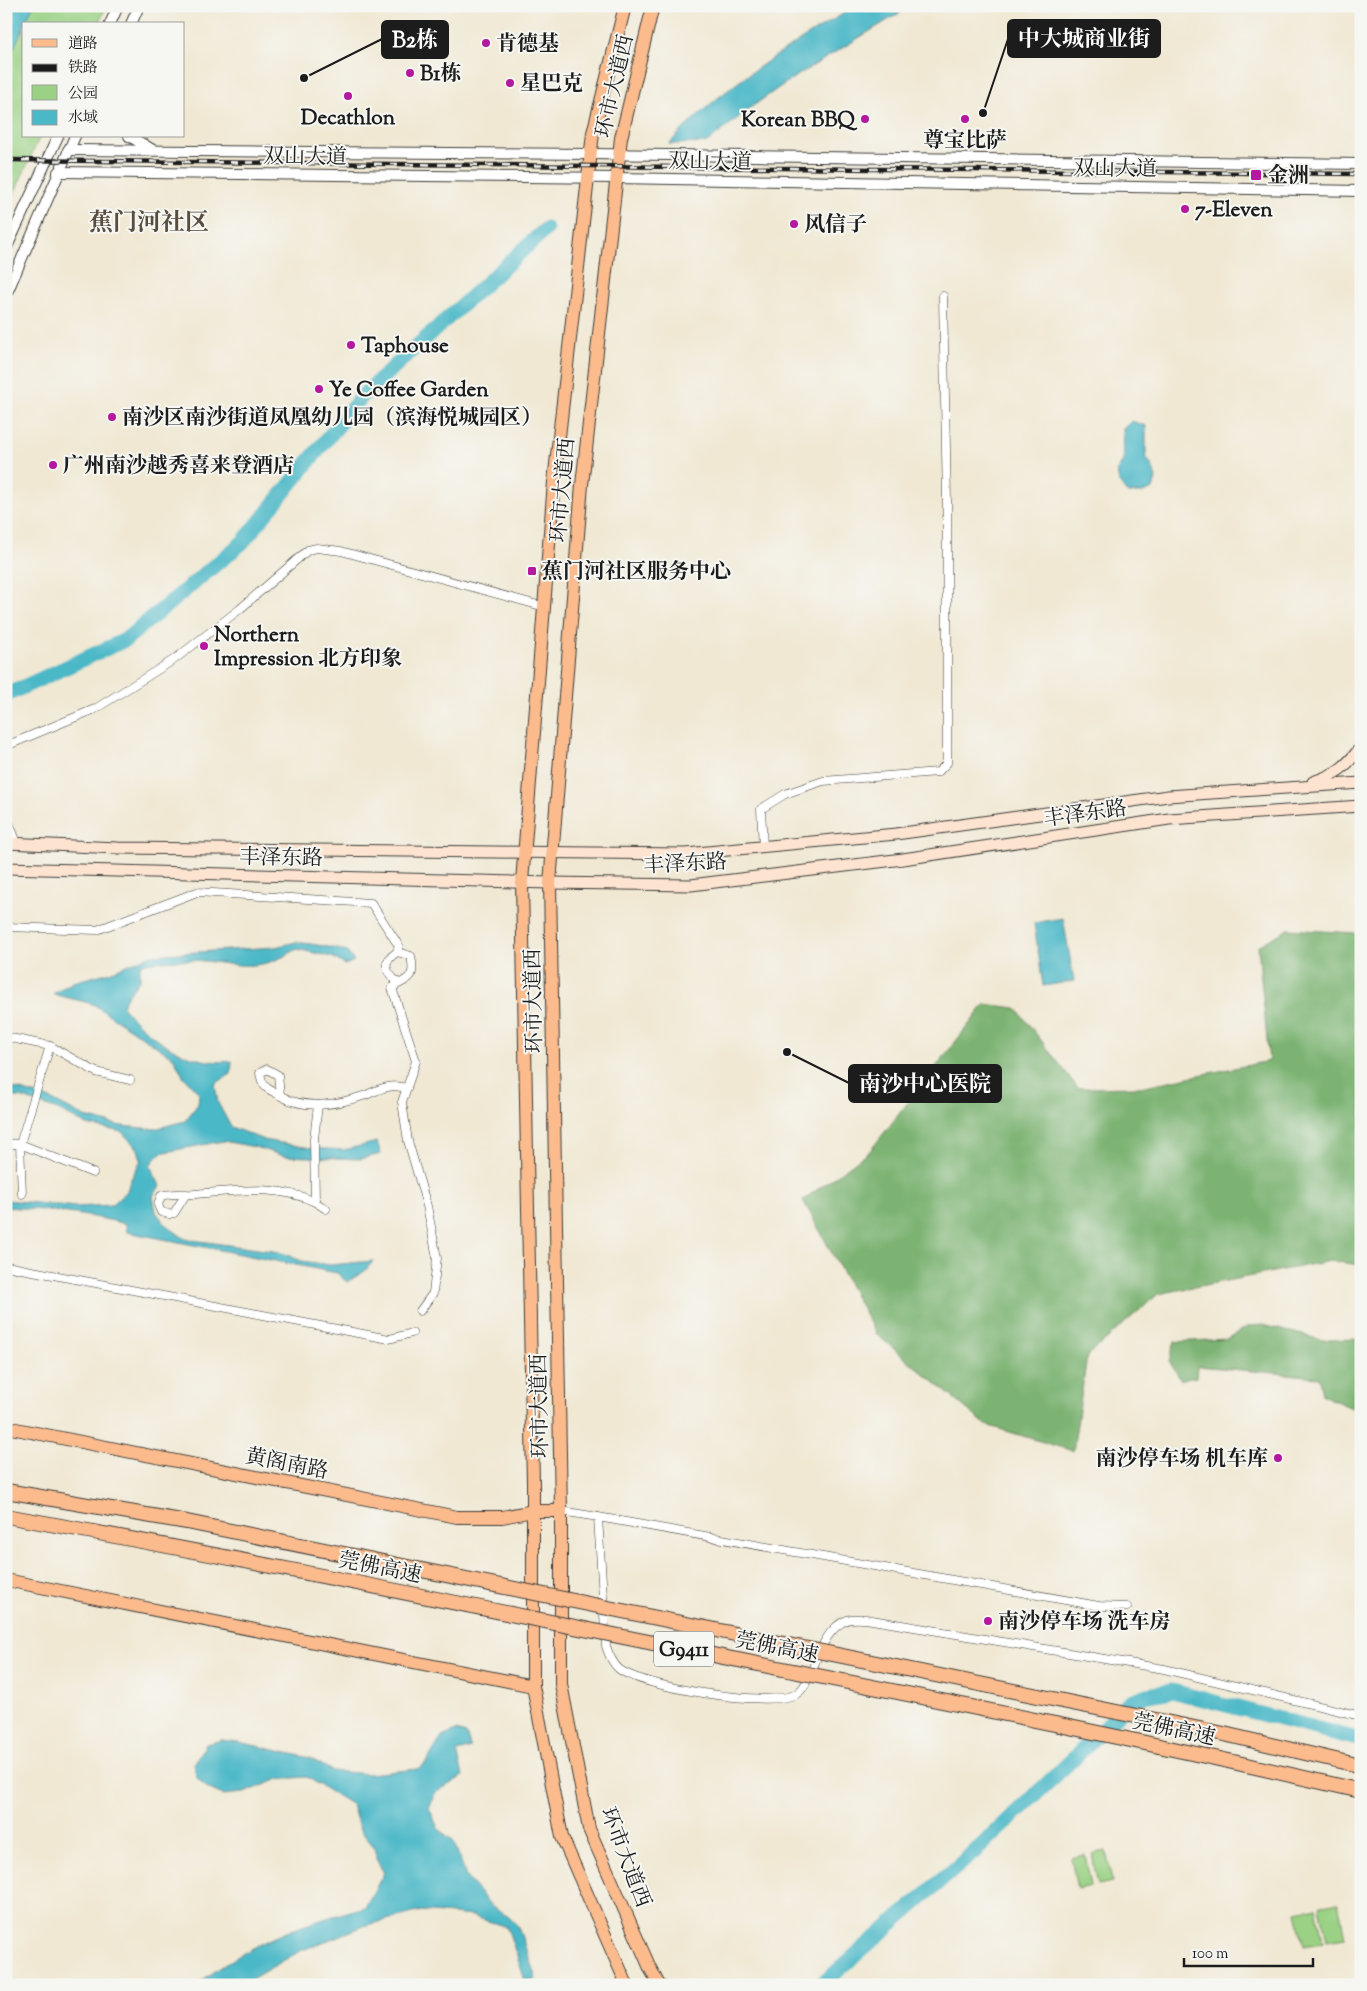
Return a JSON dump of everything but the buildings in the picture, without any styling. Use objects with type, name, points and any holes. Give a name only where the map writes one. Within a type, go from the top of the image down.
[{"type":"highway","name":"莞佛高速","points":[[6,1491],[187,1522],[1224,1734],[1361,1766]]},
{"type":"highway","name":"莞佛高速","points":[[6,1516],[178,1546],[1010,1715],[1230,1761],[1361,1792]]},
{"type":"main road","name":"环市大道西","points":[[626,6],[594,132],[588,178],[556,472],[522,882],[533,1510],[533,1686],[562,1837],[627,1985]]},
{"type":"main road","name":"环市大道西","points":[[653,6],[621,138],[616,178],[582,485],[550,883],[561,1511],[561,1684],[589,1829],[659,1985]]},
{"type":"main road","points":[[1300,787],[1324,778],[1346,766],[1361,747]]},
{"type":"main road","name":"丰泽东路","points":[[12,843],[118,848],[686,854],[896,834],[1168,796],[1361,783]]},
{"type":"main road","name":"丰泽东路","points":[[6,868],[691,885],[902,859],[1168,820],[1361,806]]},
{"type":"main road","name":"黄阁南路","points":[[6,1427],[457,1517],[502,1518],[533,1510],[561,1511]]},
{"type":"main road","points":[[6,1580],[533,1686]]},
{"type":"street","points":[[111,22],[118,6]]},
{"type":"street","points":[[131,22],[139,6]]},
{"type":"street","points":[[6,249],[57,138]]},
{"type":"street","points":[[6,295],[74,138]]},
{"type":"street","points":[[133,138],[148,148],[159,152]]},
{"type":"street","name":"双山大道","points":[[68,150],[619,154],[1361,164]]},
{"type":"street","name":"双山大道","points":[[58,172],[616,178],[1361,190]]},
{"type":"street","points":[[763,847],[761,809],[785,794],[823,781],[938,772],[948,763],[947,501],[943,296]]},
{"type":"street","points":[[6,746],[95,709],[175,659],[240,609],[308,550],[317,548],[341,551],[545,607]]},
{"type":"street","points":[[6,815],[12,843]]},
{"type":"street","points":[[6,927],[97,930],[197,892],[371,903],[399,946],[397,952],[388,958],[386,964],[392,977],[398,984]]},
{"type":"street","points":[[397,952],[411,956],[413,972],[408,980],[392,988],[416,1061],[402,1102],[408,1141],[427,1206],[437,1258],[433,1292],[420,1311]]},
{"type":"street","points":[[6,1037],[50,1046],[96,1072],[130,1080]]},
{"type":"street","points":[[22,1194],[20,1144],[50,1046]]},
{"type":"street","points":[[280,1094],[290,1101],[318,1105],[341,1103],[389,1086],[407,1088]]},
{"type":"street","points":[[315,1202],[314,1139],[318,1105]]},
{"type":"street","points":[[6,1144],[20,1144],[93,1173]]},
{"type":"street","points":[[186,1194],[258,1190],[287,1192],[304,1197],[326,1209]]},
{"type":"street","points":[[6,1266],[389,1339],[412,1333]]},
{"type":"street","points":[[561,1511],[1099,1606],[1127,1607]]},
{"type":"street","points":[[598,1517],[606,1646],[611,1659],[620,1669],[653,1684],[749,1699],[776,1699],[794,1695],[804,1686],[827,1637],[838,1624],[849,1619],[866,1619],[1164,1669],[1361,1716]]},
{"type":"green space","points":[[6,6],[107,6],[99,22],[22,22],[22,138],[39,138],[6,211]]},
{"type":"green space","points":[[1288,929],[1355,933],[1361,942],[1361,1265],[1330,1261],[1158,1294],[1087,1356],[1073,1451],[986,1425],[876,1334],[803,1200],[870,1151],[985,1004],[1016,1008],[1078,1088],[1140,1087],[1269,1061],[1258,946]]},
{"type":"green space","points":[[1263,1325],[1322,1340],[1361,1339],[1361,1412],[1322,1395],[1319,1377],[1197,1366],[1196,1377],[1181,1380],[1169,1361],[1175,1342],[1227,1339],[1249,1326]]},
{"type":"green space","points":[[1106,1851],[1112,1882],[1098,1885],[1092,1854]]},
{"type":"green space","points":[[1085,1855],[1091,1886],[1077,1889],[1071,1858]]},
{"type":"green space","points":[[1338,1902],[1345,1938],[1327,1941],[1320,1906]]},
{"type":"green space","points":[[1316,1907],[1323,1942],[1304,1946],[1297,1911]]},
{"type":"water","points":[[6,6],[33,6],[26,22],[22,22],[22,30],[6,65]]},
{"type":"water","points":[[856,6],[911,6],[790,80],[750,108],[707,143],[669,144],[734,85],[782,52]]},
{"type":"water","points":[[1131,421],[1146,426],[1146,457],[1152,466],[1156,478],[1153,489],[1142,493],[1127,493],[1119,482],[1117,471],[1124,459],[1123,429]]},
{"type":"water","points":[[1063,918],[1074,981],[1043,986],[1034,923]]},
{"type":"water","points":[[296,942],[346,951],[354,961],[345,965],[332,957],[297,949],[285,956],[263,964],[242,965],[189,960],[140,964],[140,980],[127,996],[122,1006],[144,1029],[171,1048],[185,1055],[216,1062],[232,1061],[231,1074],[215,1084],[218,1103],[231,1127],[264,1140],[311,1148],[344,1150],[377,1142],[381,1154],[360,1159],[284,1156],[255,1147],[223,1141],[160,1153],[150,1165],[160,1186],[153,1196],[156,1212],[166,1225],[185,1239],[279,1252],[302,1261],[330,1265],[373,1261],[365,1271],[347,1282],[337,1273],[127,1232],[126,1224],[67,1213],[6,1207],[6,1200],[76,1207],[112,1205],[127,1191],[141,1160],[138,1149],[122,1132],[87,1125],[58,1110],[20,1097],[6,1097],[6,1086],[48,1098],[85,1117],[121,1126],[154,1129],[185,1121],[198,1104],[199,1093],[183,1076],[174,1058],[93,1004],[53,994],[73,982],[107,973],[152,955],[275,947]]},
{"type":"water","points":[[456,1731],[466,1734],[471,1748],[457,1752],[463,1776],[435,1793],[429,1808],[438,1828],[454,1842],[466,1877],[492,1907],[509,1917],[518,1926],[536,1979],[526,1983],[507,1927],[472,1916],[421,1911],[364,1926],[300,1951],[241,1985],[196,1985],[219,1968],[252,1948],[286,1932],[365,1907],[384,1873],[376,1859],[376,1849],[360,1830],[352,1805],[307,1777],[279,1779],[244,1793],[223,1795],[207,1788],[196,1777],[194,1764],[206,1744],[222,1740],[239,1742],[310,1758],[332,1771],[369,1774],[417,1769],[425,1764],[442,1737]]},
{"type":"waterway","points":[[6,695],[125,640],[243,542],[363,395],[546,229]]},
{"type":"waterway","points":[[821,1985],[981,1846],[1131,1701],[1148,1695],[1172,1691],[1361,1740]]},
{"type":"railway","points":[[6,160],[1361,174]]},
{"type":"place","name":"肯德基","points":[[486,43]]},
{"type":"place","name":"B1栋","points":[[410,73]]},
{"type":"place","name":"B2栋","points":[[304,78]]},
{"type":"place","name":"星巴克","points":[[510,83]]},
{"type":"place","name":"Decathlon","points":[[348,96]]},
{"type":"place","name":"中大城商业街","points":[[983,113]]},
{"type":"place","name":"Korean BBQ","points":[[865,119]]},
{"type":"place","name":"尊宝比萨","points":[[965,119]]},
{"type":"place","name":"金洲","points":[[1256,175]]},
{"type":"place","name":"7-Eleven","points":[[1185,209]]},
{"type":"place","name":"风信子","points":[[794,224]]},
{"type":"place","name":"Taphouse","points":[[351,345]]},
{"type":"place","name":"Ye Coffee Garden","points":[[319,389]]},
{"type":"place","name":"南沙区南沙街道凤凰幼儿园（滨海悦城园区）","points":[[112,417]]},
{"type":"place","name":"广州南沙越秀喜来登酒店","points":[[53,465]]},
{"type":"place","name":"蕉门河社区服务中心","points":[[532,571]]},
{"type":"place","name":"Northern Impression 北方印象","points":[[204,646]]},
{"type":"place","name":"南沙中心医院","points":[[787,1052]]},
{"type":"place","name":"南沙停车场 机车库","points":[[1278,1458]]},
{"type":"place","name":"南沙停车场 洗车房","points":[[988,1621]]},
{"type":"district","name":"蕉门河社区","points":[[149,222]]}]
